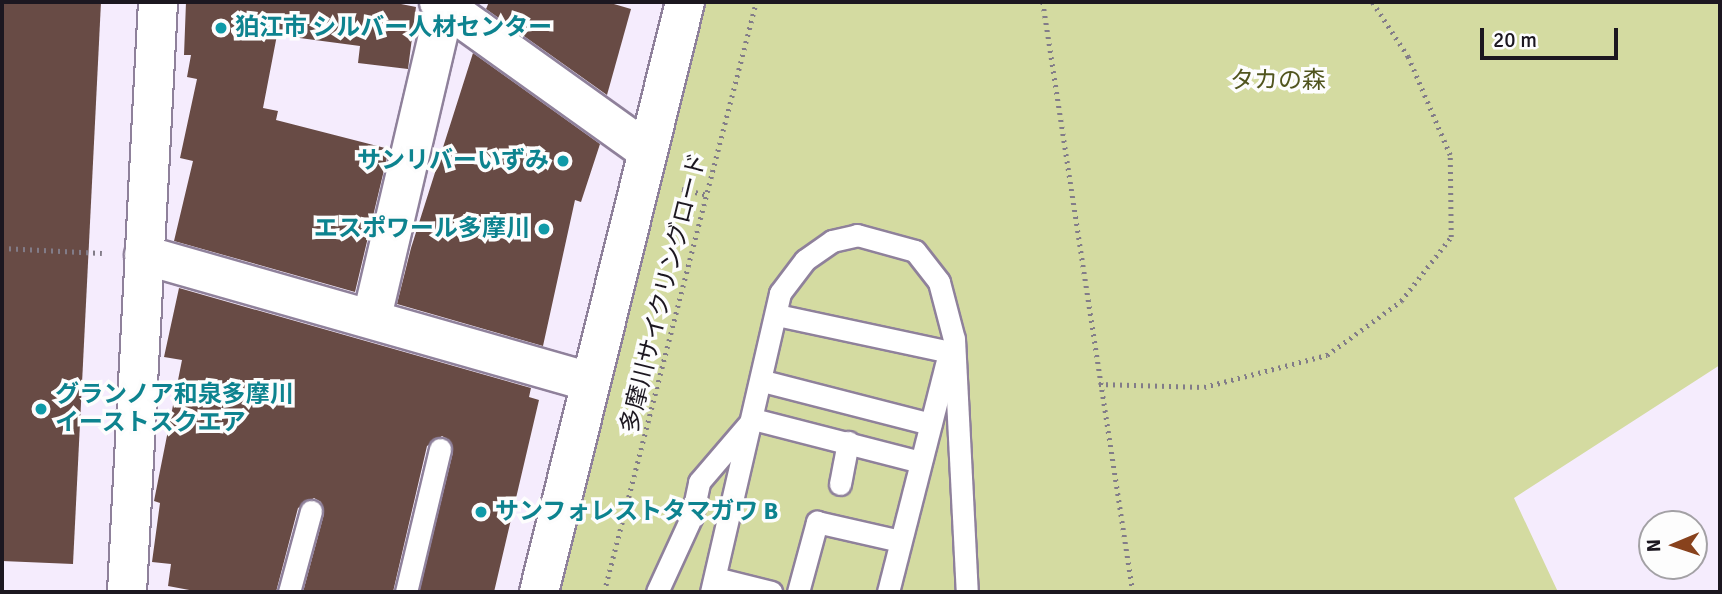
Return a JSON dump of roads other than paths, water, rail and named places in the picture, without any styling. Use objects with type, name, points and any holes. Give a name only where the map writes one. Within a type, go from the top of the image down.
[{"type":"street","points":[[127,592],[158,2]]},
{"type":"street","points":[[538,592],[685,2]]},
{"type":"street","points":[[372,317],[442,4],[647,151]]},
{"type":"street","points":[[144,255],[372,317],[590,382]]},
{"type":"lane","points":[[771,592],[713,585],[763,381],[780,293],[805,260],[832,241],[857,235],[915,251],[939,282],[952,346],[967,592]]},
{"type":"lane","points":[[777,315],[952,346]]},
{"type":"lane","points":[[888,592],[952,346]]},
{"type":"lane","points":[[763,381],[931,424]]},
{"type":"lane","points":[[753,419],[921,462]]},
{"type":"lane","points":[[657,592],[692,516],[699,482],[753,419]]},
{"type":"lane","points":[[840,484],[849,442]]},
{"type":"lane","points":[[406,592],[440,449]]},
{"type":"lane","points":[[289,592],[311,511]]},
{"type":"lane","points":[[798,592],[817,522],[900,541]]},
{"type":"place","name":"狛江市 シルバー人材センター","points":[[221,28]]},
{"type":"place","name":"サンリバーいずみ","points":[[563,161]]},
{"type":"place","name":"エスポワール多摩川","points":[[544,229]]},
{"type":"place","name":"グランノア和泉多摩川 イーストスクエア","points":[[41,409]]},
{"type":"place","name":"サンフォレストタマガワ B","points":[[481,512]]},
{"type":"park label","name":"タカの森","points":[[1278,81]]}]
